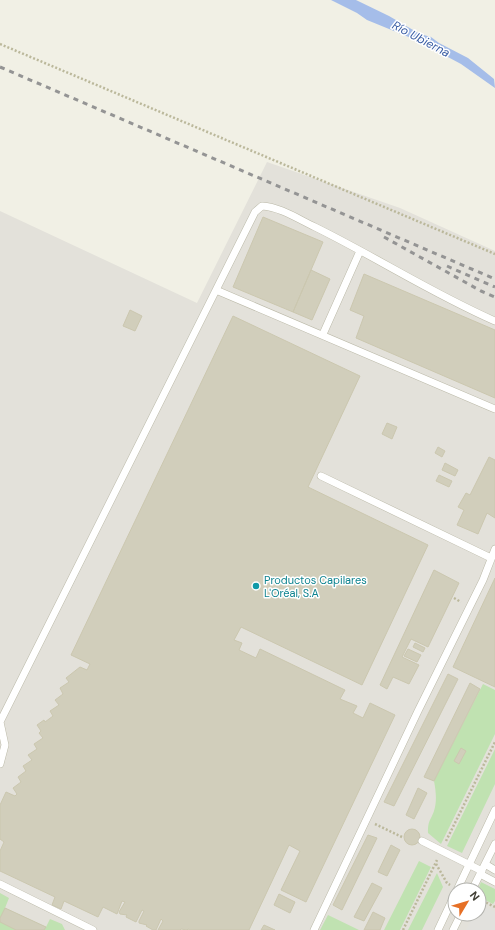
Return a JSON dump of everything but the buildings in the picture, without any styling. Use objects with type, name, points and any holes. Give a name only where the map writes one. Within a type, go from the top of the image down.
[{"type":"lane","points":[[0,764],[5,745],[0,722],[255,212],[262,206],[272,207],[328,234],[463,307],[495,321]]},
{"type":"lane","points":[[323,334],[360,251]]},
{"type":"lane","points":[[216,290],[323,334],[495,409]]},
{"type":"lane","points":[[321,476],[491,558]]},
{"type":"lane","points":[[314,930],[483,580],[495,549]]},
{"type":"lane","points":[[460,882],[495,810]]},
{"type":"lane","points":[[368,817],[376,818]]},
{"type":"lane","points":[[422,841],[482,870],[495,882]]},
{"type":"lane","points":[[476,882],[495,844]]},
{"type":"lane","points":[[482,870],[495,870]]},
{"type":"lane","points":[[0,884],[93,930]]},
{"type":"lane","points":[[438,930],[447,910]]},
{"type":"path","points":[[0,44],[495,254]]},
{"type":"path","points":[[403,930],[495,742]]},
{"type":"path","points":[[368,817],[402,837]]},
{"type":"path","points":[[430,845],[436,864],[447,883]]},
{"type":"shaded area","points":[[267,162],[400,208],[495,251],[495,930],[0,930],[0,211],[197,303]]},
{"type":"shaded area","points":[[487,908],[495,912],[495,930],[466,930],[470,922],[487,922]]},
{"type":"green space","points":[[483,684],[495,690],[495,734],[441,844],[428,833],[429,823],[436,804],[434,781]]},
{"type":"green space","points":[[495,749],[495,784],[462,853],[447,846]]},
{"type":"green space","points":[[419,861],[431,867],[400,930],[384,930]]},
{"type":"green space","points":[[437,873],[443,887],[422,930],[408,930]]},
{"type":"green space","points":[[487,885],[495,889],[495,901],[493,904],[487,901]]},
{"type":"green space","points":[[0,893],[9,898],[5,908],[46,927],[50,919],[62,924],[65,930],[0,930]]},
{"type":"green space","points":[[328,915],[359,930],[320,930]]},
{"type":"water","name":"Río Ubierna","points":[[331,0],[356,0],[389,16],[420,34],[431,37],[439,43],[468,58],[494,79],[495,88],[461,64],[416,40],[367,20],[357,13]]},
{"type":"railway","points":[[0,67],[495,279]]},
{"type":"railway","points":[[384,237],[481,291],[495,297]]},
{"type":"railway","points":[[447,266],[495,287]]},
{"type":"place","name":"Productos Capilares L'Oréal, S.A","points":[[256,586]]}]
